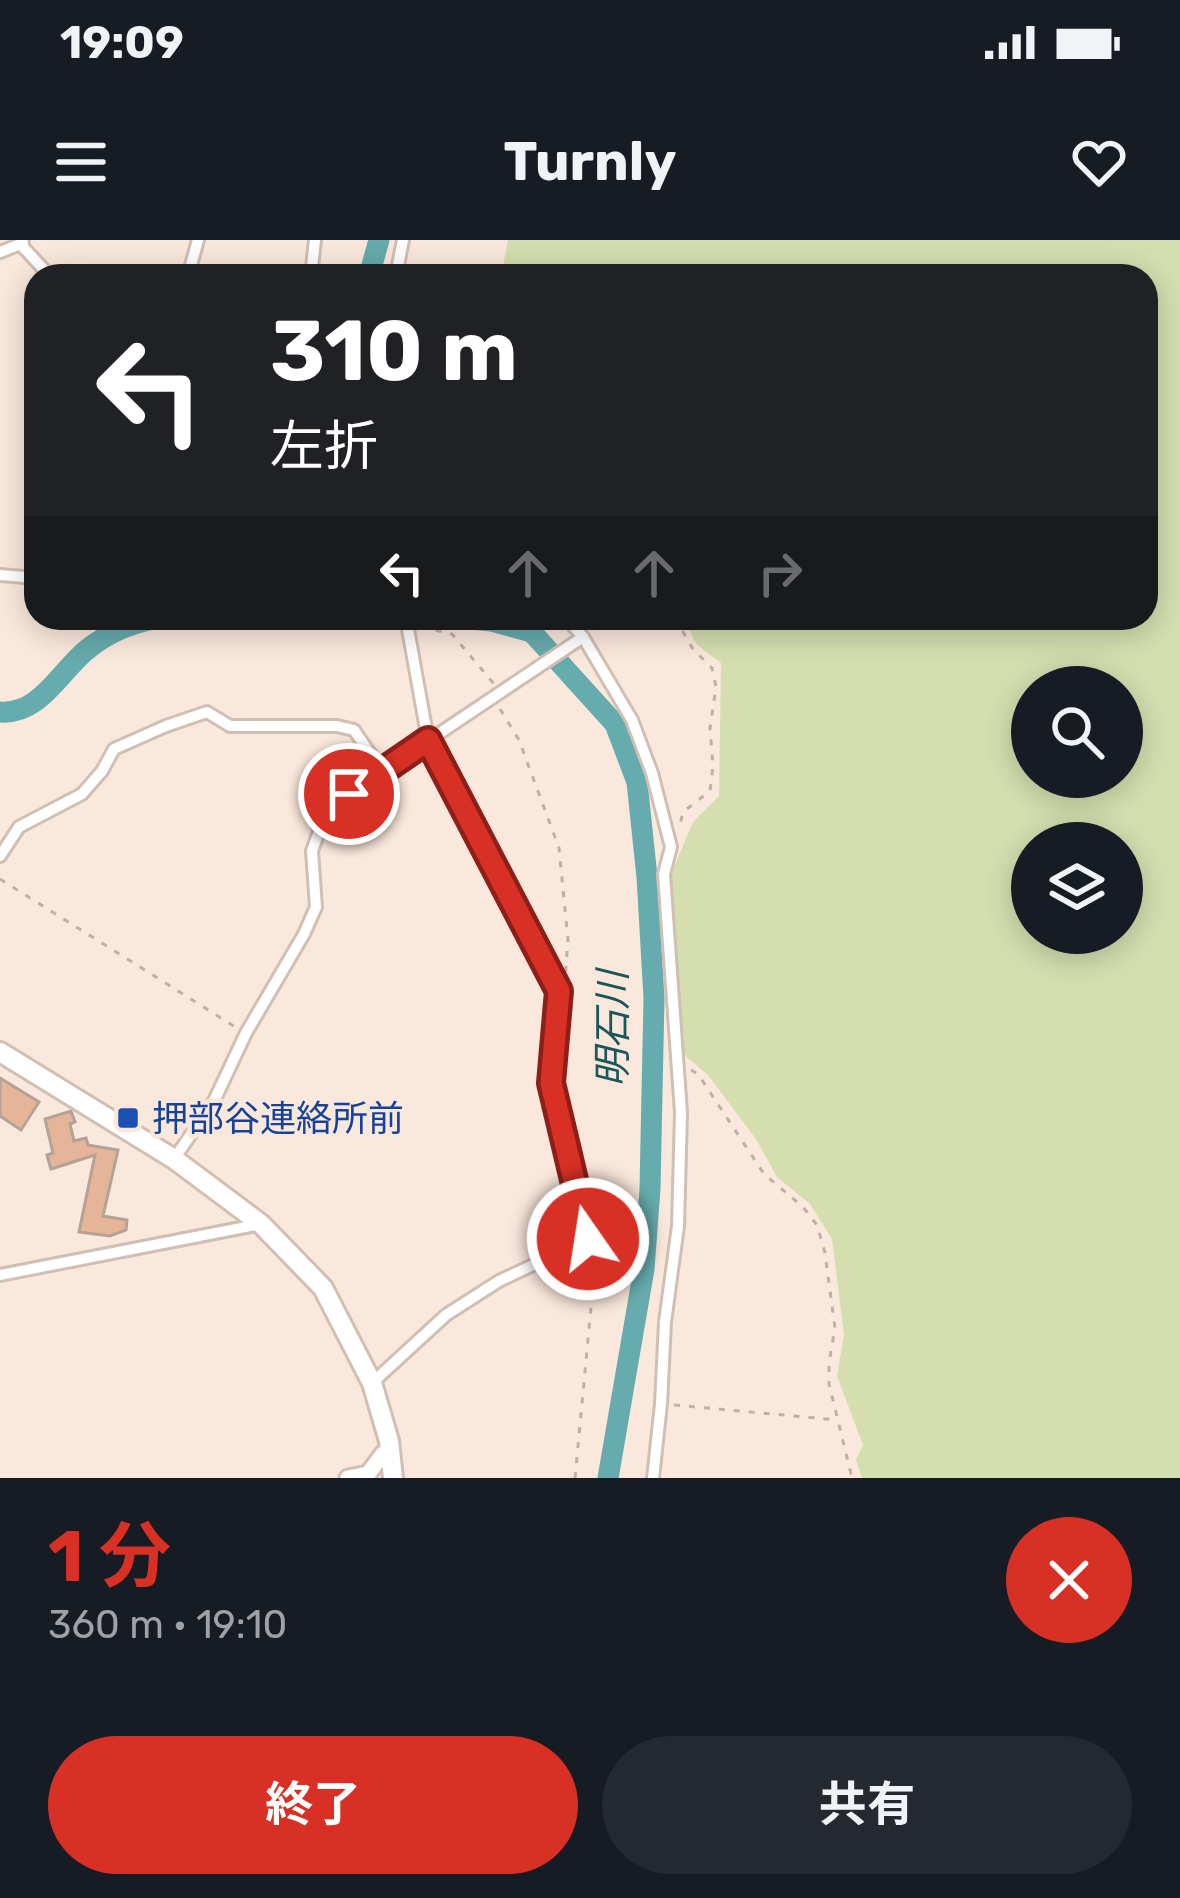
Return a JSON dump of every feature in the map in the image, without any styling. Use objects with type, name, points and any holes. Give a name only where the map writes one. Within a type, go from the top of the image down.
[{"type":"main road","points":[[0,1052],[174,1159],[261,1224],[323,1288],[372,1383],[393,1478]]},
{"type":"main road","points":[[348,1478],[367,1476],[386,1448]]},
{"type":"street","points":[[0,252],[23,242]]},
{"type":"street","points":[[372,1383],[446,1315],[499,1282],[588,1239],[551,1083],[559,991],[428,740],[408,630]]},
{"type":"street","points":[[577,630],[632,720],[671,847],[664,874],[681,1113],[677,1226],[652,1478]]},
{"type":"street","points":[[174,1159],[214,1101],[316,907],[312,851],[324,818],[349,794],[583,637]]},
{"type":"street","points":[[0,856],[19,826],[82,794],[114,749],[207,712],[230,726],[354,730],[382,771]]},
{"type":"street","points":[[0,1275],[261,1224]]},
{"type":"path","points":[[583,637],[593,630]]},
{"type":"path","points":[[671,847],[683,812],[710,791],[710,728],[716,687],[712,668],[693,650],[682,630]]},
{"type":"path","points":[[0,879],[246,1033]]},
{"type":"path","points":[[677,1065],[698,1074],[764,1174],[818,1225],[835,1328],[829,1384],[852,1478]]},
{"type":"path","points":[[662,1404],[840,1420]]},
{"type":"green space","points":[[508,240],[1180,240],[1180,1478],[862,1478],[856,1460],[863,1445],[837,1376],[844,1335],[832,1239],[810,1204],[777,1177],[756,1139],[708,1075],[682,1053],[671,874],[693,822],[719,796],[721,663],[696,644],[690,630],[1158,630],[1158,264],[503,264]]},
{"type":"building","points":[[0,1078],[39,1102],[21,1130],[0,1116]]},
{"type":"building","points":[[71,1111],[74,1141],[86,1138],[88,1145],[118,1150],[103,1216],[127,1220],[126,1230],[110,1236],[79,1232],[95,1155],[51,1169],[47,1155],[53,1153],[45,1119]]},
{"type":"waterway","name":"明石川","points":[[372,264],[379,240]]},
{"type":"waterway","points":[[0,712],[39,699],[89,648],[120,630]]},
{"type":"waterway","points":[[524,630],[531,632]]},
{"type":"waterway","name":"明石川","points":[[530,630],[615,724],[637,782],[647,877],[654,998],[650,1189],[644,1269],[608,1478]]},
{"type":"place","name":"押部谷連絡所前","points":[[128,1118]]},
{"type":"route","points":[[349,794],[428,740],[559,991],[551,1083],[588,1239]]}]
